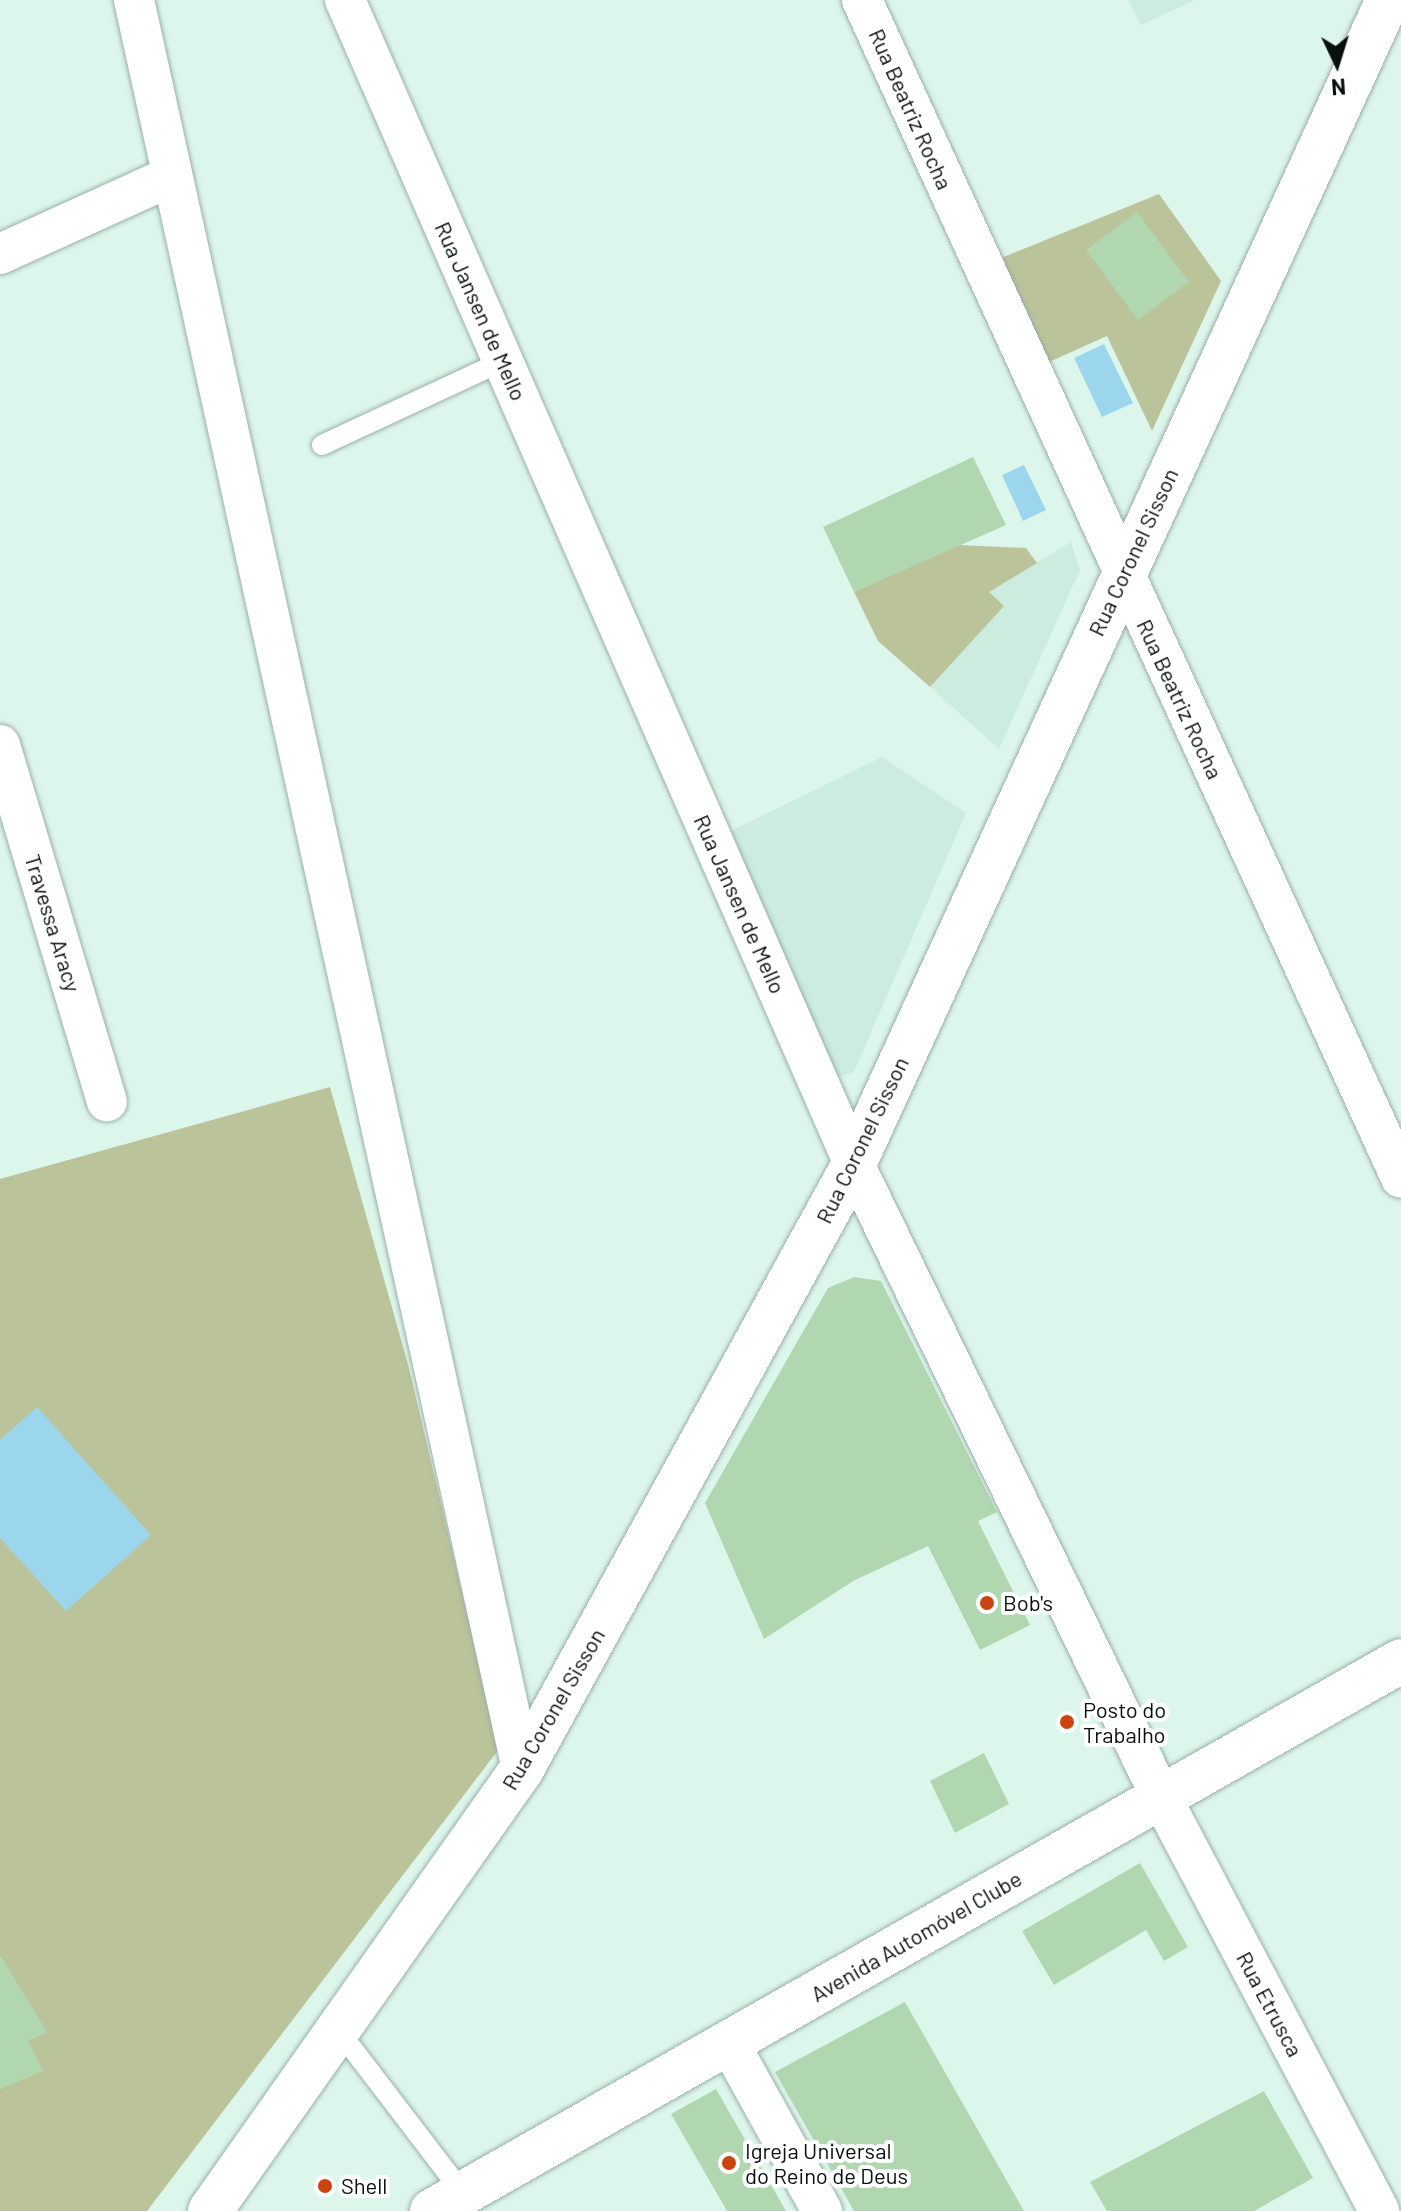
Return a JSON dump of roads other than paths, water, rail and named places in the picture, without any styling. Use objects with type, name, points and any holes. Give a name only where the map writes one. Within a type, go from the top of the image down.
[{"type":"main road","name":"Rua Coronel Sisson","points":[[210,2211],[522,1769],[854,1164],[1122,574],[1390,9]]},
{"type":"main road","name":"Avenida Automóvel Clube","points":[[447,2202],[1401,1661]]},
{"type":"street","points":[[134,0],[170,177],[522,1769]]},
{"type":"street","name":"Rua Jansen de Mello","points":[[345,0],[854,1164],[1161,1797]]},
{"type":"street","name":"Rua Beatriz Rocha","points":[[862,0],[1401,1178]]},
{"type":"street","points":[[0,254],[170,177]]},
{"type":"street","name":"Travessa Aracy","points":[[0,745],[107,1101]]},
{"type":"street","name":"Rua Etrusca","points":[[1161,1797],[1379,2211]]},
{"type":"street","points":[[729,2043],[822,2211]]},
{"type":"lane","points":[[322,445],[503,361]]},
{"type":"lane","points":[[339,2031],[447,2202]]},
{"type":"water","points":[[1104,344],[1133,403],[1102,417],[1074,358]]},
{"type":"water","points":[[1024,465],[1046,510],[1023,521],[1002,475]]},
{"type":"water","points":[[37,1407],[151,1535],[66,1611],[0,1538],[0,1440]]},
{"type":"place","name":"Bob's","points":[[987,1603]]},
{"type":"place","name":"Posto do Trabalho","points":[[1067,1722]]},
{"type":"place","name":"Igreja Universal do Reino de Deus","points":[[729,2163]]},
{"type":"place","name":"Shell","points":[[325,2186]]}]
